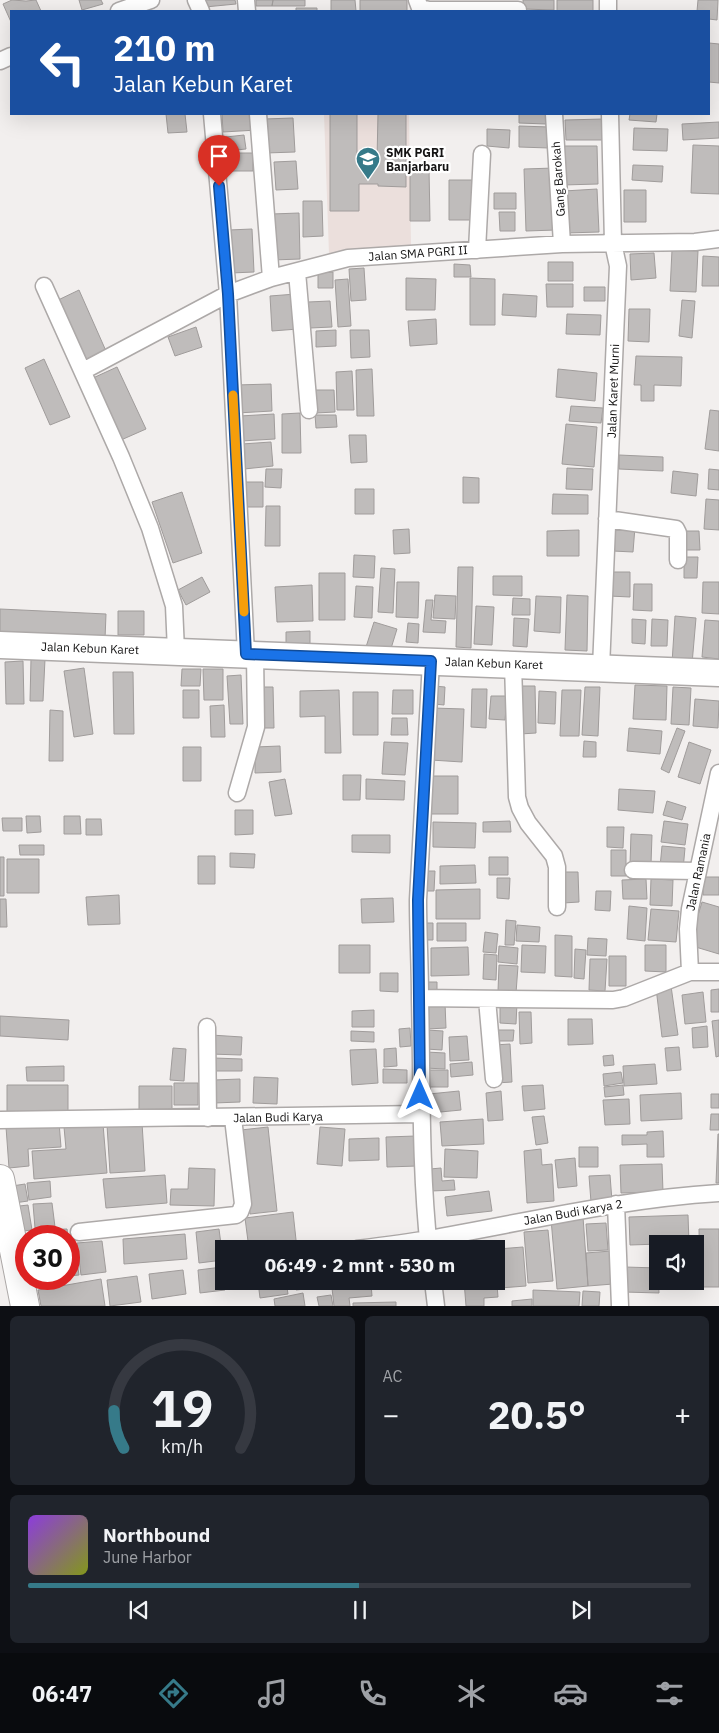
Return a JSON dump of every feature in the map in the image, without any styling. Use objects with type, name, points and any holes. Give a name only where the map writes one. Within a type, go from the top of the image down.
[{"type":"highway","points":[[0,1179],[25,1306]]},
{"type":"highway","points":[[0,1246],[12,1306]]},
{"type":"main road","name":"Jalan Kebun Karet","points":[[0,645],[719,673]]},
{"type":"street","points":[[122,10],[151,0]]},
{"type":"street","points":[[417,0],[420,8],[429,10],[518,7]]},
{"type":"street","points":[[212,115],[228,294],[256,727],[237,793]]},
{"type":"street","points":[[258,115],[271,278]]},
{"type":"street","name":"Gang Barokah","points":[[554,115],[562,244]]},
{"type":"street","name":"Jalan Karet Murni","points":[[601,668],[618,266],[612,243],[610,115]]},
{"type":"street","points":[[478,250],[482,154]]},
{"type":"street","name":"Jalan SMA PGRI II","points":[[83,371],[228,294],[271,278],[348,258],[562,244],[695,242],[719,239]]},
{"type":"street","points":[[297,272],[309,410]]},
{"type":"street","points":[[44,286],[83,371],[150,528],[174,606],[176,651]]},
{"type":"street","points":[[607,519],[676,529],[678,533],[678,560]]},
{"type":"street","points":[[429,1240],[421,1114],[418,900],[431,661]]},
{"type":"street","points":[[513,664],[517,797],[520,808],[528,823],[554,856],[557,867],[557,908]]},
{"type":"street","name":"Jalan Ramania","points":[[690,972],[688,919],[717,796],[719,773]]},
{"type":"street","points":[[633,870],[698,871]]},
{"type":"street","points":[[420,998],[614,1000],[630,996],[690,972],[719,972]]},
{"type":"street","points":[[487,999],[494,1079]]},
{"type":"street","points":[[207,1027],[208,1118]]},
{"type":"street","name":"Jalan Budi Karya","points":[[0,1120],[421,1114]]},
{"type":"street","points":[[80,1232],[236,1215],[240,1212],[242,1204],[234,1118]]},
{"type":"street","name":"Jalan Budi Karya 2","points":[[448,1240],[616,1204],[679,1195],[719,1193]]},
{"type":"street","points":[[616,1204],[620,1306]]},
{"type":"street","points":[[434,1290],[436,1306]]},
{"type":"shaded area","name":"SMK PGRI Banjarbaru","points":[[324,115],[409,115],[411,246],[329,254]]},
{"type":"building","points":[[12,0],[36,0],[41,10],[10,10],[10,20],[3,4]]},
{"type":"building","points":[[79,0],[101,0],[103,4],[82,10]]},
{"type":"building","points":[[204,0],[235,0],[236,4],[205,7]]},
{"type":"building","points":[[256,0],[273,0],[272,6],[256,6]]},
{"type":"building","points":[[273,0],[305,0],[305,6],[272,6]]},
{"type":"building","points":[[331,0],[355,0],[356,10],[331,10]]},
{"type":"building","points":[[360,0],[407,0],[407,10],[360,10]]},
{"type":"building","points":[[523,0],[554,0],[554,10],[523,9]]},
{"type":"building","points":[[557,0],[593,0],[593,10],[557,10]]},
{"type":"building","points":[[698,0],[718,0],[717,20],[710,19],[710,10],[697,10]]},
{"type":"building","points":[[296,8],[317,8],[317,10],[296,10]]},
{"type":"building","points":[[710,43],[719,44],[719,83],[710,82]]},
{"type":"building","points":[[166,115],[185,115],[187,132],[168,133]]},
{"type":"building","points":[[222,115],[256,115],[257,130],[223,132]]},
{"type":"building","points":[[330,115],[357,115],[357,160],[377,160],[378,115],[406,115],[406,187],[359,184],[359,211],[330,211]]},
{"type":"building","points":[[519,115],[547,115],[546,124],[519,123]]},
{"type":"building","points":[[630,115],[657,115],[656,122],[629,120]]},
{"type":"building","points":[[293,118],[295,152],[266,153],[264,119]]},
{"type":"building","points":[[603,119],[603,140],[566,140],[565,120]]},
{"type":"building","points":[[719,122],[719,138],[683,140],[682,124]]},
{"type":"building","points":[[519,126],[549,127],[549,148],[519,147]]},
{"type":"building","points":[[634,128],[668,129],[667,151],[633,150]]},
{"type":"building","points":[[487,129],[510,130],[509,148],[487,146]]},
{"type":"building","points":[[244,135],[246,149],[227,151],[226,137]]},
{"type":"building","points":[[693,145],[719,146],[719,194],[691,193]]},
{"type":"building","points":[[562,146],[597,146],[598,184],[563,185]]},
{"type":"building","points":[[226,153],[253,153],[253,171],[227,171]]},
{"type":"building","points":[[296,161],[298,189],[276,190],[274,162]]},
{"type":"building","points":[[633,165],[663,166],[662,182],[632,180]]},
{"type":"building","points":[[554,168],[556,230],[526,231],[524,169]]},
{"type":"building","points":[[429,169],[430,221],[410,221],[410,170]]},
{"type":"building","points":[[449,180],[472,180],[471,220],[449,220]]},
{"type":"building","points":[[597,189],[599,232],[566,233],[564,191]]},
{"type":"building","points":[[624,190],[646,190],[646,222],[624,222]]},
{"type":"building","points":[[494,193],[516,193],[516,209],[494,209]]},
{"type":"building","points":[[303,201],[322,201],[323,236],[303,237]]},
{"type":"building","points":[[499,212],[515,212],[515,231],[500,231]]},
{"type":"building","points":[[299,213],[300,259],[273,260],[272,214]]},
{"type":"building","points":[[252,229],[254,272],[231,273],[229,230]]},
{"type":"building","points":[[672,250],[698,251],[696,292],[670,291]]},
{"type":"building","points":[[654,253],[656,278],[631,280],[630,254]]},
{"type":"building","points":[[703,256],[719,257],[719,286],[702,286]]},
{"type":"building","points":[[548,262],[573,262],[573,281],[548,281]]},
{"type":"building","points":[[454,264],[470,265],[471,277],[454,277]]},
{"type":"building","points":[[364,268],[366,300],[351,301],[349,269]]},
{"type":"building","points":[[333,272],[333,288],[318,288],[318,273]]},
{"type":"building","points":[[406,278],[436,279],[435,310],[406,310]]},
{"type":"building","points":[[470,278],[495,279],[495,325],[470,325]]},
{"type":"building","points":[[348,279],[351,326],[338,327],[335,280]]},
{"type":"building","points":[[546,284],[573,284],[573,307],[547,307]]},
{"type":"building","points":[[584,287],[605,287],[605,301],[584,301]]},
{"type":"building","points":[[79,290],[106,351],[81,362],[54,302]]},
{"type":"building","points":[[296,294],[298,329],[272,331],[270,296]]},
{"type":"building","points":[[503,294],[537,296],[536,317],[502,315]]},
{"type":"building","points":[[682,300],[695,301],[692,338],[679,336]]},
{"type":"building","points":[[330,301],[332,327],[310,328],[308,302]]},
{"type":"building","points":[[629,309],[650,309],[649,342],[628,341]]},
{"type":"building","points":[[567,314],[601,315],[600,335],[566,334]]},
{"type":"building","points":[[436,319],[437,344],[410,346],[408,321]]},
{"type":"building","points":[[196,327],[202,347],[175,356],[168,337]]},
{"type":"building","points":[[336,330],[336,346],[316,347],[316,331]]},
{"type":"building","points":[[350,330],[369,330],[370,357],[351,358]]},
{"type":"building","points":[[636,356],[682,357],[681,386],[654,385],[654,401],[641,401],[641,385],[634,385]]},
{"type":"building","points":[[44,359],[70,417],[50,425],[25,368]]},
{"type":"building","points":[[117,367],[146,429],[121,440],[93,378]]},
{"type":"building","points":[[372,369],[374,416],[357,416],[356,370]]},
{"type":"building","points":[[558,369],[597,373],[595,401],[556,397]]},
{"type":"building","points":[[352,371],[354,410],[337,410],[336,372]]},
{"type":"building","points":[[271,384],[272,411],[237,413],[236,385]]},
{"type":"building","points":[[315,390],[334,390],[335,412],[316,413]]},
{"type":"building","points":[[571,406],[603,408],[601,423],[569,421]]},
{"type":"building","points":[[710,410],[719,411],[719,451],[705,449]]},
{"type":"building","points":[[300,413],[301,453],[282,453],[282,414]]},
{"type":"building","points":[[274,414],[275,439],[241,441],[240,416]]},
{"type":"building","points":[[315,415],[336,415],[337,427],[316,428]]},
{"type":"building","points":[[566,424],[597,427],[594,467],[562,464]]},
{"type":"building","points":[[349,435],[366,435],[367,462],[351,463]]},
{"type":"building","points":[[271,442],[273,466],[244,469],[242,444]]},
{"type":"building","points":[[619,455],[663,457],[663,471],[619,469]]},
{"type":"building","points":[[567,468],[593,469],[592,490],[566,489]]},
{"type":"building","points":[[266,469],[282,469],[281,488],[265,487]]},
{"type":"building","points":[[709,469],[719,470],[719,490],[708,489]]},
{"type":"building","points":[[673,471],[698,474],[696,496],[671,493]]},
{"type":"building","points":[[463,477],[479,478],[479,503],[463,503]]},
{"type":"building","points":[[241,482],[263,482],[263,507],[241,507]]},
{"type":"building","points":[[355,489],[374,489],[374,514],[355,514]]},
{"type":"building","points":[[182,492],[202,553],[173,563],[152,502]]},
{"type":"building","points":[[553,494],[588,495],[588,514],[552,514]]},
{"type":"building","points":[[706,499],[719,500],[719,530],[704,529]]},
{"type":"building","points":[[266,506],[280,506],[280,546],[265,546]]},
{"type":"building","points":[[615,526],[635,527],[633,552],[613,551]]},
{"type":"building","points":[[409,529],[410,553],[394,554],[393,530]]},
{"type":"building","points":[[579,530],[579,556],[547,556],[547,531]]},
{"type":"building","points":[[684,531],[699,531],[700,550],[684,550]]},
{"type":"building","points":[[354,555],[375,556],[374,578],[353,577]]},
{"type":"building","points":[[684,557],[698,557],[697,578],[684,578]]},
{"type":"building","points":[[458,567],[473,567],[471,648],[456,647]]},
{"type":"building","points":[[381,568],[395,569],[393,613],[378,612]]},
{"type":"building","points":[[609,572],[630,572],[630,597],[609,596]]},
{"type":"building","points":[[319,573],[345,573],[345,620],[319,620]]},
{"type":"building","points":[[493,576],[522,576],[522,596],[493,595]]},
{"type":"building","points":[[202,577],[210,592],[186,605],[178,590]]},
{"type":"building","points":[[397,582],[419,582],[418,618],[396,617]]},
{"type":"building","points":[[703,582],[719,582],[719,614],[702,613]]},
{"type":"building","points":[[634,584],[652,584],[652,611],[633,610]]},
{"type":"building","points":[[312,585],[313,621],[277,622],[275,587]]},
{"type":"building","points":[[356,586],[373,587],[372,618],[354,617]]},
{"type":"building","points":[[435,595],[456,596],[455,619],[433,618]]},
{"type":"building","points":[[567,595],[588,596],[587,651],[565,650]]},
{"type":"building","points":[[536,596],[561,597],[560,633],[534,631]]},
{"type":"building","points":[[513,598],[530,599],[530,615],[512,615]]},
{"type":"building","points":[[426,600],[433,600],[431,620],[446,621],[445,633],[423,632]]},
{"type":"building","points":[[476,606],[494,607],[492,645],[474,644]]},
{"type":"building","points":[[0,609],[106,614],[105,639],[0,634]]},
{"type":"building","points":[[118,611],[144,611],[144,635],[118,635]]},
{"type":"building","points":[[675,616],[696,618],[692,664],[672,663]]},
{"type":"building","points":[[514,618],[529,619],[527,647],[513,646]]},
{"type":"building","points":[[632,619],[646,620],[645,644],[632,643]]},
{"type":"building","points":[[652,619],[668,620],[667,646],[651,646]]},
{"type":"building","points":[[705,620],[719,621],[719,659],[702,657]]},
{"type":"building","points":[[374,622],[397,629],[389,655],[366,647]]},
{"type":"building","points":[[408,623],[419,624],[418,643],[406,642]]},
{"type":"building","points":[[310,631],[310,647],[286,647],[286,632]]},
{"type":"building","points":[[31,659],[45,659],[43,701],[30,701]]},
{"type":"building","points":[[23,661],[24,704],[6,704],[5,662]]},
{"type":"building","points":[[84,668],[93,734],[74,737],[64,671]]},
{"type":"building","points":[[182,669],[201,669],[200,686],[181,686]]},
{"type":"building","points":[[203,669],[223,669],[223,700],[204,700]]},
{"type":"building","points":[[113,672],[133,672],[134,734],[114,734]]},
{"type":"building","points":[[241,675],[243,724],[230,724],[227,676]]},
{"type":"building","points":[[635,685],[667,686],[666,720],[633,719]]},
{"type":"building","points":[[434,686],[445,687],[444,705],[434,704]]},
{"type":"building","points":[[519,686],[535,686],[536,733],[520,734]]},
{"type":"building","points":[[259,687],[273,687],[274,728],[260,728]]},
{"type":"building","points":[[585,687],[600,687],[598,736],[582,735]]},
{"type":"building","points":[[673,687],[691,688],[689,725],[671,724]]},
{"type":"building","points":[[472,689],[487,689],[486,728],[471,727]]},
{"type":"building","points":[[183,690],[199,690],[199,718],[183,718]]},
{"type":"building","points":[[339,690],[341,753],[325,753],[325,716],[300,717],[300,691]]},
{"type":"building","points":[[393,690],[413,690],[413,714],[392,714]]},
{"type":"building","points":[[562,690],[581,690],[579,736],[560,736]]},
{"type":"building","points":[[539,691],[556,692],[555,724],[538,723]]},
{"type":"building","points":[[353,692],[378,692],[378,735],[353,735]]},
{"type":"building","points":[[491,696],[507,696],[505,720],[489,719]]},
{"type":"building","points":[[695,699],[719,701],[718,728],[693,726]]},
{"type":"building","points":[[224,705],[225,737],[211,737],[210,706]]},
{"type":"building","points":[[433,708],[464,709],[462,762],[431,760]]},
{"type":"building","points":[[50,710],[63,711],[63,761],[49,761]]},
{"type":"building","points":[[392,718],[407,718],[408,735],[391,735]]},
{"type":"building","points":[[629,728],[662,731],[660,754],[627,751]]},
{"type":"building","points":[[677,728],[685,731],[669,773],[661,769]]},
{"type":"building","points":[[584,741],[596,742],[596,757],[583,757]]},
{"type":"building","points":[[384,742],[408,743],[405,775],[382,774]]},
{"type":"building","points":[[689,742],[711,750],[700,784],[678,777]]},
{"type":"building","points":[[280,746],[281,772],[255,773],[255,747]]},
{"type":"building","points":[[183,747],[201,747],[201,781],[183,781]]},
{"type":"building","points":[[343,775],[361,775],[360,800],[343,800]]},
{"type":"building","points":[[432,776],[458,776],[458,814],[431,814]]},
{"type":"building","points":[[285,779],[292,814],[275,816],[269,782]]},
{"type":"building","points":[[366,779],[405,781],[404,800],[366,799]]},
{"type":"building","points":[[619,789],[655,791],[653,813],[618,810]]},
{"type":"building","points":[[667,801],[686,807],[682,820],[663,815]]},
{"type":"building","points":[[235,810],[253,810],[253,834],[235,835]]},
{"type":"building","points":[[26,816],[40,816],[41,832],[27,833]]},
{"type":"building","points":[[64,816],[80,816],[81,834],[64,834]]},
{"type":"building","points":[[2,818],[22,818],[22,831],[3,831]]},
{"type":"building","points":[[86,819],[101,819],[102,835],[86,835]]},
{"type":"building","points":[[510,821],[511,832],[483,832],[483,822]]},
{"type":"building","points":[[664,821],[688,824],[685,845],[661,842]]},
{"type":"building","points":[[433,822],[476,823],[475,848],[433,847]]},
{"type":"building","points":[[607,827],[624,827],[623,848],[607,847]]},
{"type":"building","points":[[631,834],[652,835],[651,864],[630,864]]},
{"type":"building","points":[[352,835],[390,835],[390,853],[352,852]]},
{"type":"building","points":[[19,845],[44,845],[44,855],[20,855]]},
{"type":"building","points":[[662,846],[685,848],[683,870],[660,867]]},
{"type":"building","points":[[611,850],[626,850],[626,876],[611,876]]},
{"type":"building","points":[[230,853],[255,854],[254,868],[230,867]]},
{"type":"building","points":[[198,856],[215,856],[215,884],[198,884]]},
{"type":"building","points":[[0,857],[4,857],[4,896],[0,896]]},
{"type":"building","points":[[489,857],[508,857],[508,875],[489,875]]},
{"type":"building","points":[[7,859],[39,859],[39,893],[7,893]]},
{"type":"building","points":[[475,865],[476,883],[440,884],[440,866]]},
{"type":"building","points":[[421,871],[435,871],[434,891],[421,891]]},
{"type":"building","points":[[563,872],[578,872],[579,902],[563,903]]},
{"type":"building","points":[[703,877],[719,877],[719,895],[703,895]]},
{"type":"building","points":[[497,878],[510,878],[509,899],[497,898]]},
{"type":"building","points":[[646,879],[647,899],[623,899],[622,880]]},
{"type":"building","points":[[651,879],[673,880],[672,906],[650,905]]},
{"type":"building","points":[[480,889],[480,919],[436,919],[436,890]]},
{"type":"building","points":[[596,891],[611,891],[610,911],[595,910]]},
{"type":"building","points":[[119,895],[120,924],[88,925],[86,897]]},
{"type":"building","points":[[393,898],[394,922],[362,923],[361,899]]},
{"type":"building","points":[[0,899],[6,899],[7,927],[0,927]]},
{"type":"building","points":[[702,902],[719,907],[719,954],[689,945]]},
{"type":"building","points":[[629,906],[647,908],[645,941],[627,939]]},
{"type":"building","points":[[651,909],[679,911],[676,942],[648,940]]},
{"type":"building","points":[[506,920],[516,921],[514,945],[505,945]]},
{"type":"building","points":[[419,923],[433,923],[433,940],[419,940]]},
{"type":"building","points":[[437,923],[466,923],[466,941],[437,941]]},
{"type":"building","points":[[517,925],[540,927],[539,942],[516,941]]},
{"type":"building","points":[[485,932],[498,934],[496,953],[483,952]]},
{"type":"building","points":[[555,935],[572,936],[572,977],[555,976]]},
{"type":"building","points":[[588,938],[607,939],[606,956],[587,955]]},
{"type":"building","points":[[339,945],[370,945],[370,973],[339,973]]},
{"type":"building","points":[[522,945],[546,946],[545,973],[521,972]]},
{"type":"building","points":[[645,945],[666,945],[666,972],[645,971]]},
{"type":"building","points":[[499,946],[518,948],[517,964],[498,962]]},
{"type":"building","points":[[468,947],[469,975],[431,976],[431,948]]},
{"type":"building","points":[[575,949],[586,950],[584,979],[574,978]]},
{"type":"building","points":[[484,954],[497,955],[496,980],[483,979]]},
{"type":"building","points":[[609,956],[626,956],[626,986],[609,986]]},
{"type":"building","points":[[590,959],[607,959],[605,991],[589,990]]},
{"type":"building","points":[[499,965],[518,966],[516,993],[498,991]]},
{"type":"building","points":[[380,973],[398,973],[398,992],[380,991]]},
{"type":"building","points":[[424,982],[437,982],[437,993],[424,994]]},
{"type":"building","points":[[671,986],[678,1035],[662,1037],[656,988]]},
{"type":"building","points":[[719,989],[719,1012],[711,1012],[711,990]]},
{"type":"building","points":[[703,992],[706,1022],[685,1024],[682,995]]},
{"type":"building","points":[[500,1002],[517,1003],[516,1024],[500,1023]]},
{"type":"building","points":[[445,1003],[446,1028],[427,1029],[425,1004]]},
{"type":"building","points":[[374,1010],[374,1027],[352,1027],[352,1011]]},
{"type":"building","points":[[519,1012],[531,1012],[532,1043],[520,1044]]},
{"type":"building","points":[[0,1016],[69,1020],[68,1040],[0,1036]]},
{"type":"building","points":[[568,1019],[592,1019],[593,1044],[568,1045]]},
{"type":"building","points":[[719,1020],[719,1056],[716,1057],[712,1021]]},
{"type":"building","points":[[707,1026],[708,1047],[693,1048],[692,1028]]},
{"type":"building","points":[[410,1028],[411,1046],[400,1047],[399,1029]]},
{"type":"building","points":[[427,1030],[443,1031],[442,1050],[426,1049]]},
{"type":"building","points":[[496,1030],[514,1030],[513,1041],[497,1041]]},
{"type":"building","points":[[351,1031],[374,1032],[374,1042],[351,1041]]},
{"type":"building","points":[[211,1035],[242,1037],[241,1055],[210,1054]]},
{"type":"building","points":[[467,1036],[469,1060],[450,1061],[449,1037]]},
{"type":"building","points":[[510,1044],[512,1082],[496,1083],[494,1045]]},
{"type":"building","points":[[679,1047],[681,1070],[667,1071],[665,1048]]},
{"type":"building","points":[[173,1048],[186,1049],[184,1081],[170,1080]]},
{"type":"building","points":[[396,1048],[397,1066],[384,1067],[384,1049]]},
{"type":"building","points":[[376,1049],[378,1083],[352,1085],[350,1050]]},
{"type":"building","points":[[426,1052],[445,1053],[445,1069],[425,1068]]},
{"type":"building","points":[[613,1055],[614,1065],[604,1066],[603,1056]]},
{"type":"building","points":[[214,1058],[242,1059],[242,1071],[213,1071]]},
{"type":"building","points":[[472,1062],[473,1075],[451,1077],[450,1064]]},
{"type":"building","points":[[655,1064],[657,1084],[624,1086],[623,1066]]},
{"type":"building","points":[[64,1066],[64,1081],[27,1081],[26,1067]]},
{"type":"building","points":[[383,1069],[407,1070],[407,1083],[383,1083]]},
{"type":"building","points":[[429,1070],[448,1070],[448,1087],[428,1087]]},
{"type":"building","points":[[621,1072],[623,1083],[604,1086],[603,1074]]},
{"type":"building","points":[[254,1077],[278,1078],[277,1104],[253,1103]]},
{"type":"building","points":[[240,1079],[240,1102],[214,1103],[214,1080]]},
{"type":"building","points":[[174,1083],[198,1083],[198,1105],[174,1105]]},
{"type":"building","points":[[7,1085],[68,1085],[68,1115],[7,1115]]},
{"type":"building","points":[[543,1085],[545,1109],[524,1111],[522,1086]]},
{"type":"building","points":[[623,1085],[624,1095],[605,1097],[604,1087]]},
{"type":"building","points":[[139,1086],[172,1086],[172,1114],[139,1115]]},
{"type":"building","points":[[459,1091],[461,1110],[430,1113],[429,1094]]},
{"type":"building","points":[[501,1091],[503,1120],[488,1121],[486,1093]]},
{"type":"building","points":[[681,1093],[682,1119],[641,1121],[640,1095]]},
{"type":"building","points":[[711,1094],[719,1094],[719,1108],[711,1108]]},
{"type":"building","points":[[629,1099],[630,1124],[605,1125],[603,1100]]},
{"type":"building","points":[[711,1114],[719,1114],[719,1130],[710,1130]]},
{"type":"building","points":[[544,1116],[548,1143],[536,1145],[532,1117]]},
{"type":"building","points":[[483,1119],[484,1144],[442,1146],[440,1122]]},
{"type":"building","points":[[59,1122],[61,1147],[28,1149],[29,1166],[9,1168],[6,1127]]},
{"type":"building","points":[[142,1123],[145,1171],[110,1173],[107,1125]]},
{"type":"building","points":[[103,1124],[107,1173],[34,1179],[32,1151],[66,1149],[64,1127]]},
{"type":"building","points":[[268,1127],[277,1211],[250,1214],[241,1130]]},
{"type":"building","points":[[320,1127],[345,1129],[342,1166],[317,1164]]},
{"type":"building","points":[[663,1131],[664,1157],[647,1157],[647,1144],[622,1145],[622,1135],[647,1135],[647,1132]]},
{"type":"building","points":[[718,1134],[719,1183],[716,1183]]},
{"type":"building","points":[[416,1136],[417,1166],[387,1167],[386,1137]]},
{"type":"building","points":[[379,1138],[379,1160],[349,1161],[349,1139]]},
{"type":"building","points":[[579,1147],[598,1147],[598,1167],[579,1167]]},
{"type":"building","points":[[445,1149],[478,1151],[477,1178],[444,1177]]},
{"type":"building","points":[[541,1149],[542,1165],[552,1164],[554,1201],[527,1203],[524,1151]]},
{"type":"building","points":[[575,1158],[577,1186],[558,1188],[555,1160]]},
{"type":"building","points":[[662,1164],[663,1192],[621,1193],[620,1165]]},
{"type":"building","points":[[189,1168],[215,1169],[214,1206],[170,1205],[171,1189],[188,1189]]},
{"type":"building","points":[[441,1168],[442,1181],[454,1180],[455,1190],[431,1191],[430,1169]]},
{"type":"building","points":[[165,1175],[167,1203],[106,1208],[103,1179]]},
{"type":"building","points":[[610,1175],[612,1201],[591,1202],[589,1176]]},
{"type":"building","points":[[50,1181],[51,1197],[29,1200],[27,1183]]},
{"type":"building","points":[[25,1184],[28,1201],[14,1203],[12,1186]]},
{"type":"building","points":[[489,1191],[492,1211],[447,1216],[445,1197]]},
{"type":"building","points":[[52,1203],[55,1225],[35,1225],[33,1204]]},
{"type":"building","points":[[28,1205],[31,1225],[15,1225],[14,1232],[11,1207]]},
{"type":"building","points":[[293,1212],[296,1240],[248,1240],[245,1218]]},
{"type":"building","points":[[688,1215],[689,1235],[649,1235],[649,1244],[630,1245],[629,1217]]},
{"type":"building","points":[[583,1217],[588,1286],[557,1289],[551,1219]]},
{"type":"building","points":[[606,1223],[608,1250],[588,1251],[586,1224]]},
{"type":"building","points":[[219,1229],[220,1240],[215,1240],[215,1261],[199,1263],[196,1232]]},
{"type":"building","points":[[699,1229],[719,1229],[719,1287],[704,1287],[704,1235],[699,1235]]},
{"type":"building","points":[[548,1230],[553,1281],[528,1283],[524,1232]]},
{"type":"building","points":[[185,1234],[187,1259],[124,1264],[123,1239]]},
{"type":"building","points":[[102,1241],[106,1272],[81,1275],[80,1243]]},
{"type":"building","points":[[523,1247],[526,1286],[505,1288],[505,1248]]},
{"type":"building","points":[[611,1251],[613,1284],[588,1286],[586,1253]]},
{"type":"building","points":[[625,1267],[649,1268],[649,1290],[659,1290],[659,1293],[624,1292]]},
{"type":"building","points":[[215,1268],[215,1290],[225,1290],[200,1293],[198,1270]]},
{"type":"building","points":[[183,1270],[186,1294],[152,1299],[149,1274]]},
{"type":"building","points":[[137,1276],[141,1302],[110,1306],[107,1280]]},
{"type":"building","points":[[101,1279],[105,1306],[41,1306],[38,1290],[80,1290],[80,1283]]},
{"type":"building","points":[[259,1290],[287,1290],[288,1294],[260,1298]]},
{"type":"building","points":[[332,1290],[372,1290],[372,1296],[349,1298],[350,1306],[334,1306]]},
{"type":"building","points":[[465,1290],[497,1290],[498,1297],[484,1298],[484,1306],[466,1306]]},
{"type":"building","points":[[533,1290],[580,1292],[579,1306],[533,1306]]},
{"type":"building","points":[[583,1291],[600,1292],[599,1306],[582,1306]]},
{"type":"building","points":[[303,1293],[305,1306],[275,1306],[274,1299]]},
{"type":"building","points":[[331,1295],[333,1306],[319,1306],[317,1297]]},
{"type":"building","points":[[532,1299],[532,1306],[512,1306],[512,1301]]},
{"type":"building","points":[[396,1302],[396,1306],[353,1306],[353,1303]]},
{"type":"slow traffic","points":[[233,395],[244,612]]},
{"type":"place","name":"SMK PGRI Banjarbaru","points":[[368,180]]},
{"type":"route","points":[[219,186],[228,294],[246,654],[431,661],[418,900],[420,1095]]}]
